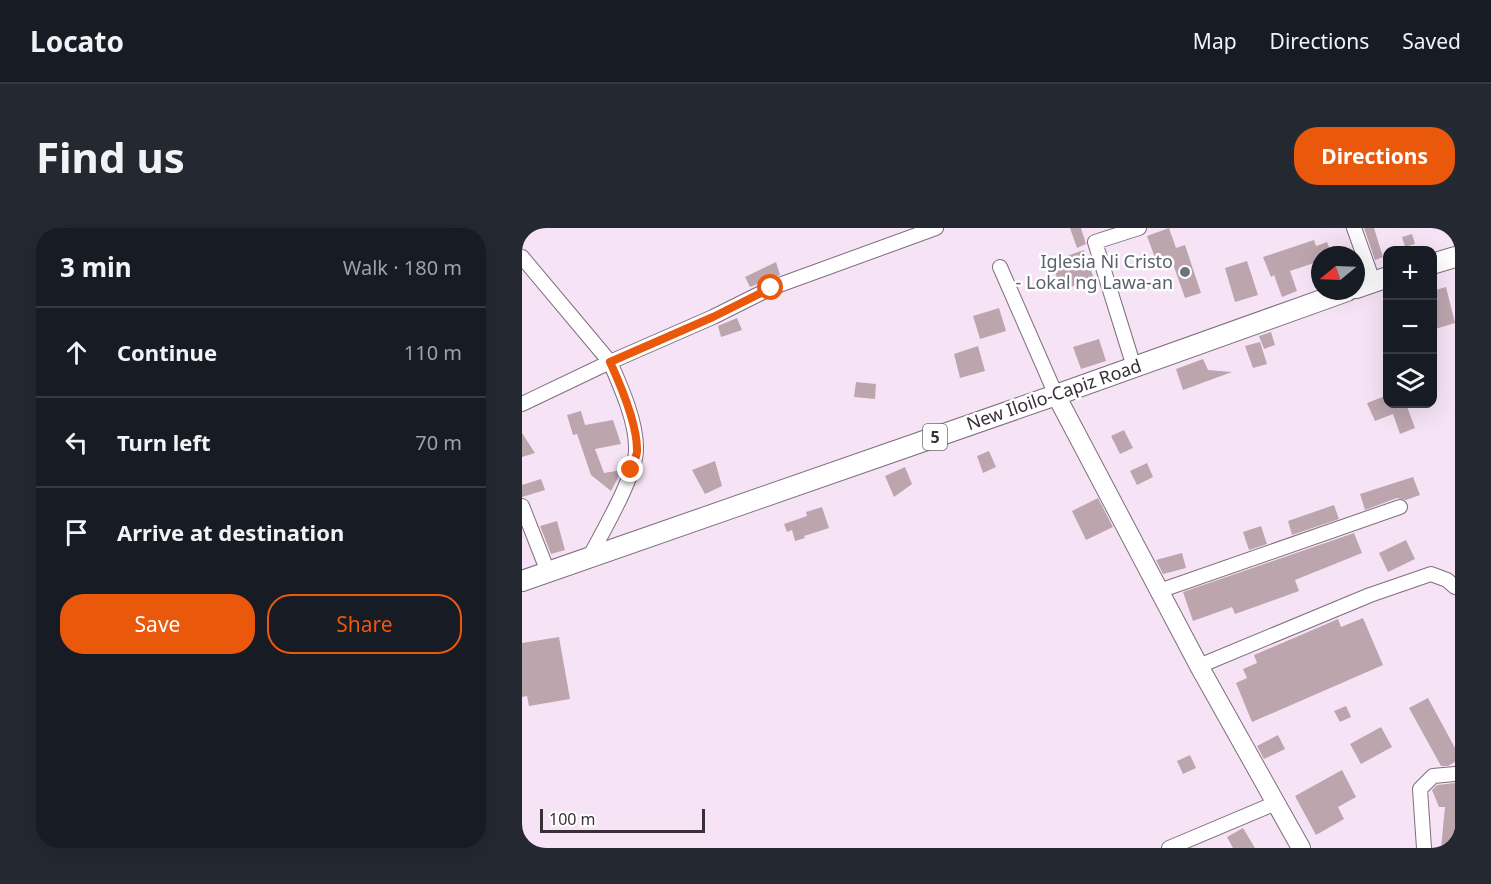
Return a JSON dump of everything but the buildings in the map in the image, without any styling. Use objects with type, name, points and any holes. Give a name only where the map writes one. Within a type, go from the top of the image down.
[{"type":"highway","points":[[1437,262],[1455,257]]},
{"type":"highway","name":"New Iloilo-Capiz Road","points":[[522,581],[1322,300]]},
{"type":"main road","points":[[1056,395],[1199,666],[1301,848]]},
{"type":"street","points":[[522,404],[771,288],[936,228]]},
{"type":"street","points":[[1134,367],[1095,242],[1139,228]]},
{"type":"street","points":[[1354,228],[1372,282]]},
{"type":"street","points":[[522,257],[610,362],[635,433],[637,453],[612,515],[590,556]]},
{"type":"street","points":[[1000,267],[1056,395]]},
{"type":"street","points":[[522,506],[548,572]]},
{"type":"street","points":[[1159,591],[1400,507]]},
{"type":"street","points":[[1199,666],[1370,595],[1431,574],[1447,579],[1455,587]]},
{"type":"street","points":[[1424,848],[1420,789],[1432,777],[1455,774]]},
{"type":"street","points":[[1169,848],[1276,803]]},
{"type":"place","name":"Iglesia Ni Cristo - Lokal ng Lawa-an","points":[[1185,272]]},
{"type":"route","points":[[631,470],[637,453],[635,433],[610,362],[713,317],[771,288]]}]
